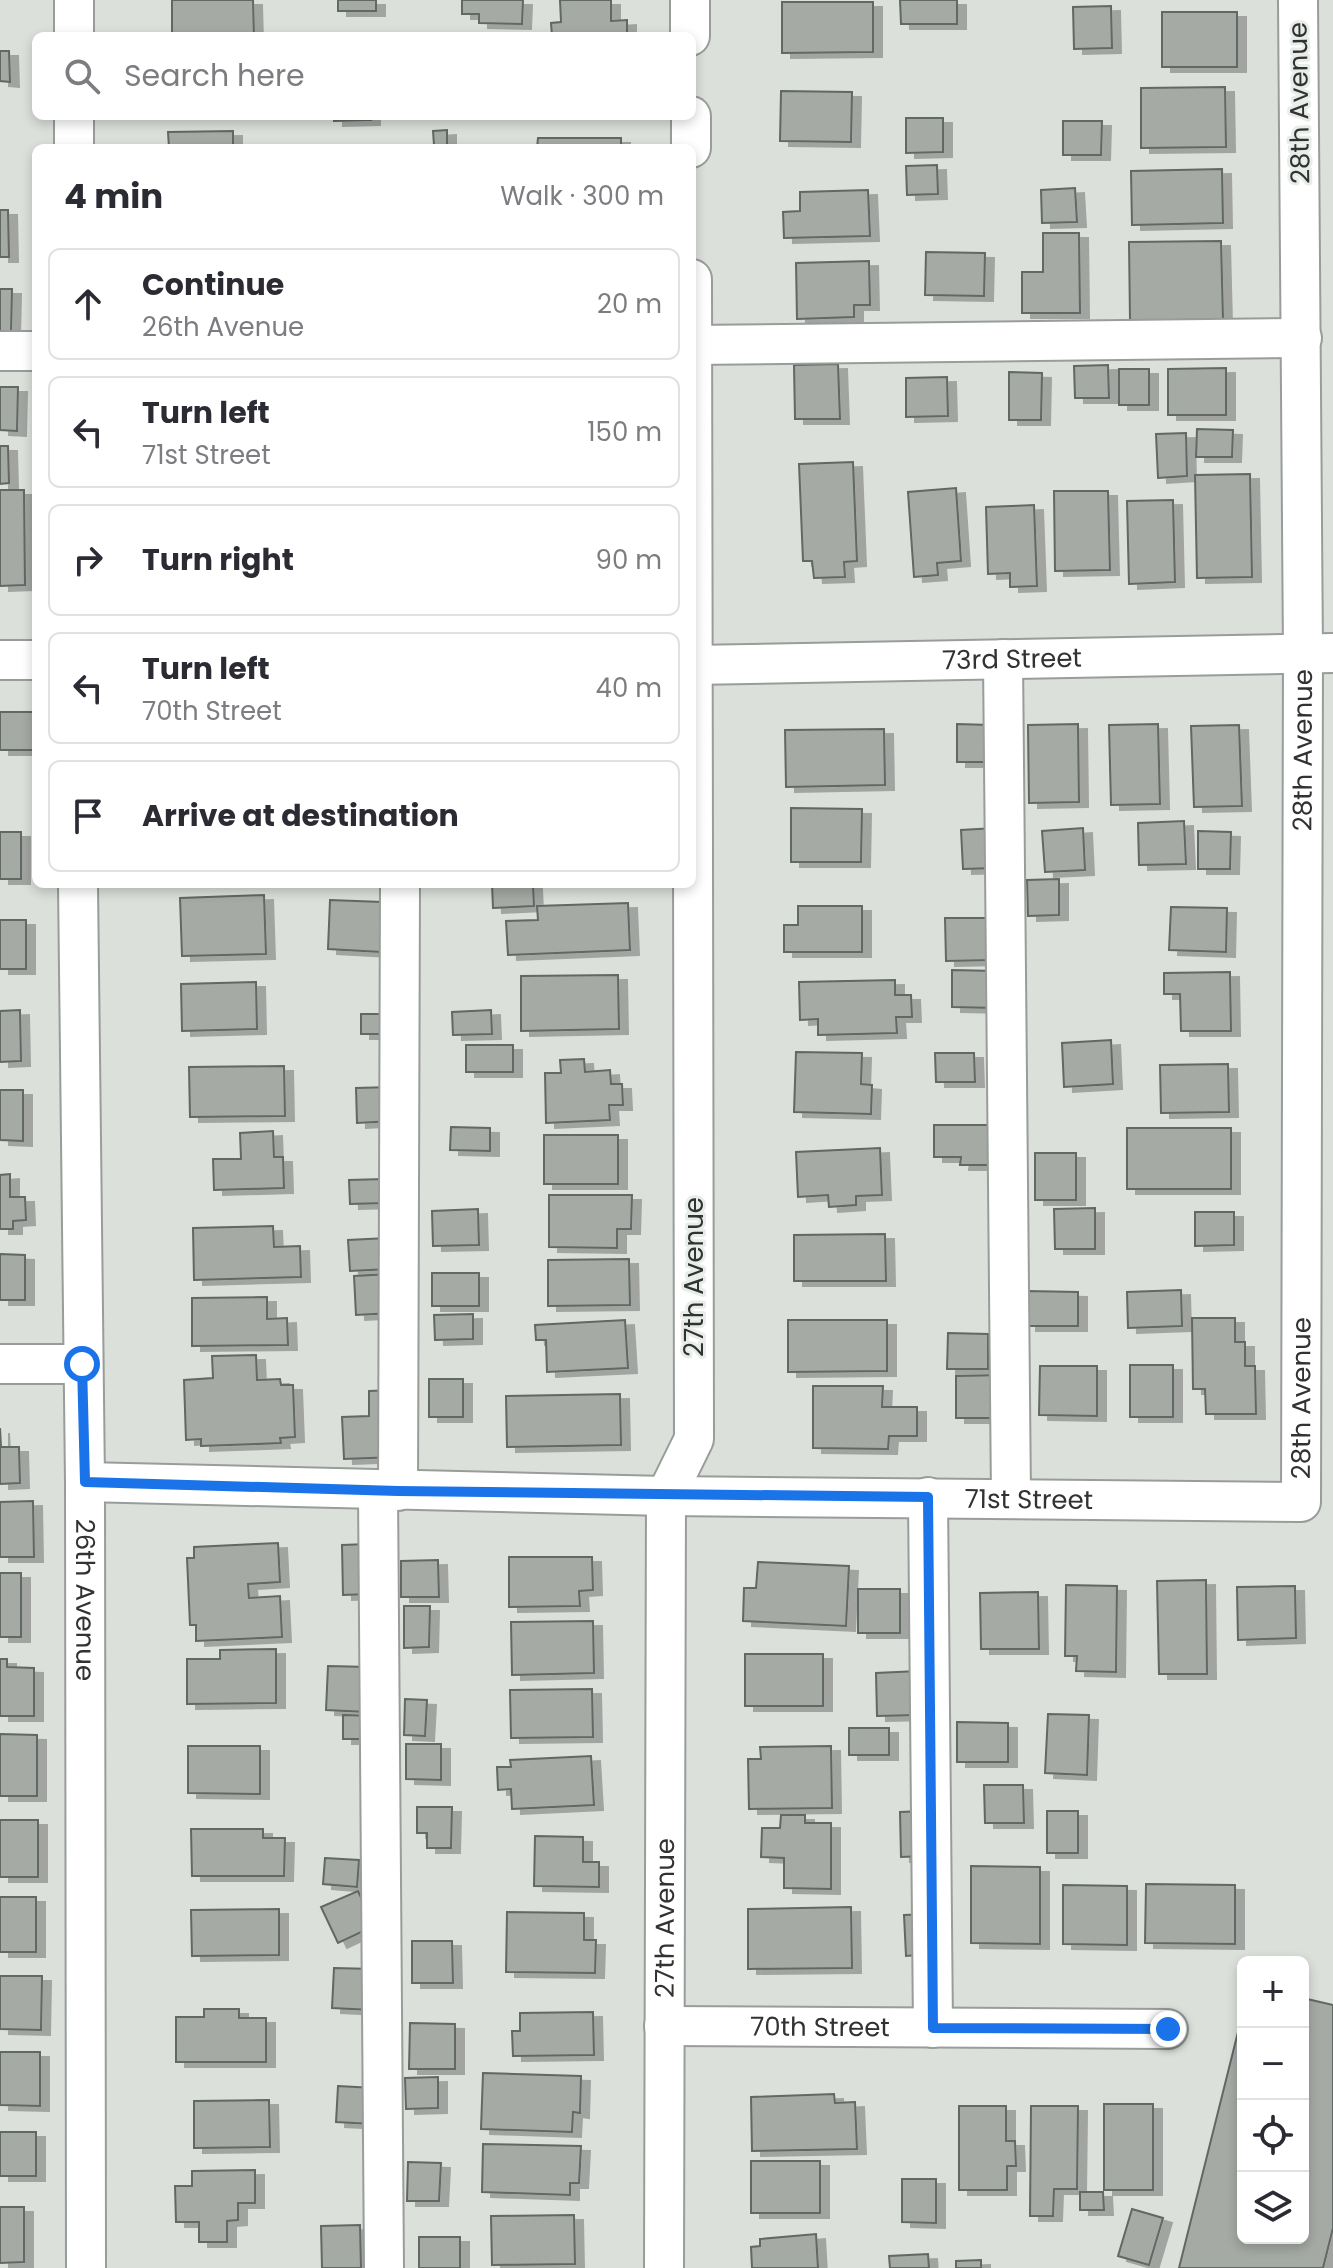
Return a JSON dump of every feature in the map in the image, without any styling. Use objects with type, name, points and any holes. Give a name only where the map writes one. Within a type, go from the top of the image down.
[{"type":"street","points":[[74,0],[74,32]]},
{"type":"street","points":[[690,0],[690,32]]},
{"type":"street","name":"28th Avenue","points":[[1298,0],[1302,338],[1318,654],[1301,1502]]},
{"type":"street","points":[[74,120],[74,144]]},
{"type":"street","points":[[691,120],[691,144]]},
{"type":"street","points":[[696,345],[1302,338]]},
{"type":"street","points":[[0,351],[32,351]]},
{"type":"street","name":"73rd Street","points":[[696,665],[1318,654]]},
{"type":"street","points":[[1003,659],[1011,1498]]},
{"type":"street","points":[[0,660],[32,660]]},
{"type":"street","name":"26th Avenue","points":[[78,888],[85,1482],[86,2268]]},
{"type":"street","points":[[384,2268],[388,1491],[400,888]]},
{"type":"street","name":"27th Avenue","points":[[664,2268],[666,1496],[694,1439],[693,888]]},
{"type":"street","points":[[0,1364],[82,1364]]},
{"type":"street","name":"71st Street","points":[[85,1482],[666,1496],[1301,1502]]},
{"type":"street","points":[[928,1497],[933,2028]]},
{"type":"street","name":"70th Street","points":[[664,2026],[1168,2029]]},
{"type":"building","points":[[172,0],[253,0],[254,32],[172,32]]},
{"type":"building","points":[[338,0],[376,0],[376,11],[338,11]]},
{"type":"building","points":[[462,0],[523,0],[522,24],[479,23],[479,14],[462,14]]},
{"type":"building","points":[[560,0],[611,0],[611,21],[627,20],[627,32],[552,32],[551,23],[561,22]]},
{"type":"building","points":[[900,0],[957,0],[957,24],[901,24]]},
{"type":"building","points":[[782,2],[873,2],[873,52],[782,53]]},
{"type":"building","points":[[1111,6],[1112,48],[1074,49],[1073,7]]},
{"type":"building","points":[[1162,12],[1237,12],[1237,67],[1162,67]]},
{"type":"building","points":[[0,51],[9,51],[10,82],[0,81]]},
{"type":"building","points":[[1225,87],[1226,147],[1141,148],[1141,88]]},
{"type":"building","points":[[781,91],[852,92],[851,142],[780,141]]},
{"type":"building","points":[[906,118],[943,118],[943,152],[906,153]]},
{"type":"building","points":[[1063,121],[1102,121],[1101,155],[1063,155]]},
{"type":"building","points":[[447,130],[447,144],[434,144],[433,131]]},
{"type":"building","points":[[233,131],[233,144],[169,144],[168,132]]},
{"type":"building","points":[[538,138],[621,138],[621,144],[537,144]]},
{"type":"building","points":[[937,165],[938,194],[907,195],[906,166]]},
{"type":"building","points":[[1222,169],[1223,223],[1132,225],[1131,171]]},
{"type":"building","points":[[1075,188],[1077,222],[1042,223],[1041,190]]},
{"type":"building","points":[[868,190],[870,236],[784,238],[783,212],[800,211],[800,192]]},
{"type":"building","points":[[0,210],[8,210],[9,257],[0,257]]},
{"type":"building","points":[[1043,233],[1079,233],[1080,313],[1022,313],[1022,272],[1043,272]]},
{"type":"building","points":[[1221,241],[1223,319],[1130,321],[1129,242]]},
{"type":"building","points":[[926,252],[985,253],[984,296],[925,295]]},
{"type":"building","points":[[869,261],[870,305],[854,305],[854,317],[797,319],[796,263]]},
{"type":"building","points":[[0,289],[12,289],[11,333],[0,333]]},
{"type":"building","points":[[838,364],[840,419],[795,419],[794,365]]},
{"type":"building","points":[[1108,365],[1109,398],[1075,398],[1074,366]]},
{"type":"building","points":[[1226,368],[1226,415],[1168,415],[1168,369]]},
{"type":"building","points":[[1119,369],[1149,369],[1149,405],[1119,405]]},
{"type":"building","points":[[1009,372],[1042,373],[1041,420],[1009,420]]},
{"type":"building","points":[[947,377],[948,416],[906,417],[906,378]]},
{"type":"building","points":[[0,387],[18,387],[17,431],[0,430]]},
{"type":"building","points":[[1197,429],[1233,430],[1232,457],[1196,457]]},
{"type":"building","points":[[1186,433],[1187,476],[1158,478],[1156,434]]},
{"type":"building","points":[[0,446],[8,446],[9,483],[0,484]]},
{"type":"building","points":[[853,462],[857,561],[844,562],[845,577],[814,578],[812,561],[803,561],[799,464]]},
{"type":"building","points":[[1250,474],[1252,577],[1197,578],[1195,475]]},
{"type":"building","points":[[956,488],[961,561],[937,563],[938,575],[914,577],[908,492]]},
{"type":"building","points":[[0,490],[24,490],[25,585],[0,586]]},
{"type":"building","points":[[1054,491],[1108,491],[1110,570],[1055,571]]},
{"type":"building","points":[[1173,500],[1175,582],[1129,584],[1127,501]]},
{"type":"building","points":[[1034,505],[1037,586],[1010,587],[1010,573],[988,574],[986,507]]},
{"type":"building","points":[[0,712],[32,712],[32,750],[0,750]]},
{"type":"building","points":[[957,724],[990,725],[991,762],[957,762]]},
{"type":"building","points":[[1078,724],[1079,802],[1029,803],[1028,725]]},
{"type":"building","points":[[1158,724],[1160,804],[1111,805],[1109,725]]},
{"type":"building","points":[[1239,725],[1242,806],[1194,807],[1191,726]]},
{"type":"building","points":[[884,729],[885,785],[786,787],[785,730]]},
{"type":"building","points":[[791,808],[862,809],[861,862],[791,862]]},
{"type":"building","points":[[1184,821],[1186,864],[1139,865],[1138,823]]},
{"type":"building","points":[[995,828],[997,868],[963,869],[961,830]]},
{"type":"building","points":[[1083,828],[1085,870],[1045,872],[1042,831]]},
{"type":"building","points":[[1198,831],[1231,832],[1230,869],[1198,869]]},
{"type":"building","points":[[0,832],[21,832],[21,879],[0,879]]},
{"type":"building","points":[[1059,879],[1059,915],[1028,916],[1027,880]]},
{"type":"building","points":[[492,888],[533,888],[534,906],[493,908]]},
{"type":"building","points":[[264,895],[266,954],[182,956],[180,898]]},
{"type":"building","points":[[330,900],[382,902],[381,952],[328,949]]},
{"type":"building","points":[[628,903],[630,950],[508,955],[506,921],[538,920],[537,906]]},
{"type":"building","points":[[798,906],[862,906],[862,952],[784,952],[784,925],[798,925]]},
{"type":"building","points":[[1171,907],[1227,908],[1226,952],[1169,950]]},
{"type":"building","points":[[945,918],[992,918],[993,960],[946,961]]},
{"type":"building","points":[[0,920],[26,920],[26,969],[0,969]]},
{"type":"building","points":[[952,970],[996,971],[995,1008],[952,1007]]},
{"type":"building","points":[[1230,972],[1231,1031],[1181,1031],[1180,994],[1164,994],[1164,973]]},
{"type":"building","points":[[618,975],[619,1029],[521,1031],[521,976]]},
{"type":"building","points":[[895,980],[895,995],[911,995],[912,1017],[896,1017],[897,1033],[818,1035],[818,1019],[800,1020],[799,982]]},
{"type":"building","points":[[256,982],[257,1029],[182,1031],[181,984]]},
{"type":"building","points":[[20,1010],[21,1061],[0,1062],[0,1011]]},
{"type":"building","points":[[491,1010],[492,1034],[453,1035],[452,1012]]},
{"type":"building","points":[[361,1014],[396,1014],[396,1034],[361,1034]]},
{"type":"building","points":[[1111,1040],[1113,1084],[1064,1087],[1062,1043]]},
{"type":"building","points":[[466,1045],[513,1045],[513,1072],[466,1072]]},
{"type":"building","points":[[796,1052],[862,1053],[861,1084],[872,1085],[871,1114],[794,1112]]},
{"type":"building","points":[[935,1053],[974,1053],[975,1082],[936,1082]]},
{"type":"building","points":[[584,1059],[585,1072],[610,1070],[611,1084],[622,1084],[623,1105],[609,1105],[610,1120],[546,1123],[545,1073],[561,1073],[560,1060]]},
{"type":"building","points":[[1228,1064],[1229,1112],[1161,1113],[1160,1065]]},
{"type":"building","points":[[284,1066],[285,1116],[190,1117],[189,1067]]},
{"type":"building","points":[[392,1087],[393,1121],[357,1123],[356,1088]]},
{"type":"building","points":[[0,1090],[23,1090],[23,1141],[0,1140]]},
{"type":"building","points":[[934,1125],[997,1125],[997,1165],[960,1165],[961,1157],[934,1157]]},
{"type":"building","points":[[451,1127],[490,1128],[490,1151],[450,1150]]},
{"type":"building","points":[[1127,1128],[1231,1128],[1231,1189],[1127,1189]]},
{"type":"building","points":[[273,1131],[274,1157],[283,1157],[284,1188],[214,1190],[213,1159],[241,1159],[240,1133]]},
{"type":"building","points":[[544,1135],[618,1135],[618,1184],[544,1184]]},
{"type":"building","points":[[880,1148],[882,1195],[856,1196],[856,1205],[829,1207],[828,1195],[798,1197],[796,1152]]},
{"type":"building","points":[[1035,1153],[1076,1153],[1076,1200],[1035,1200]]},
{"type":"building","points":[[10,1174],[10,1197],[25,1197],[26,1220],[13,1221],[13,1229],[0,1229],[0,1175]]},
{"type":"building","points":[[384,1179],[385,1203],[350,1204],[349,1180]]},
{"type":"building","points":[[549,1195],[632,1195],[631,1229],[617,1229],[617,1248],[549,1247]]},
{"type":"building","points":[[1095,1208],[1095,1249],[1055,1249],[1054,1209]]},
{"type":"building","points":[[478,1209],[479,1245],[433,1246],[432,1211]]},
{"type":"building","points":[[1195,1212],[1234,1212],[1234,1245],[1195,1246]]},
{"type":"building","points":[[273,1226],[274,1247],[300,1246],[301,1277],[194,1280],[193,1228]]},
{"type":"building","points":[[885,1234],[886,1281],[794,1281],[794,1235]]},
{"type":"building","points":[[387,1238],[389,1269],[350,1271],[348,1240]]},
{"type":"building","points":[[0,1254],[25,1255],[25,1300],[0,1300]]},
{"type":"building","points":[[629,1259],[630,1305],[548,1306],[548,1260]]},
{"type":"building","points":[[432,1273],[479,1273],[479,1306],[432,1306]]},
{"type":"building","points":[[390,1274],[392,1313],[356,1315],[354,1276]]},
{"type":"building","points":[[1181,1290],[1182,1326],[1128,1328],[1127,1292]]},
{"type":"building","points":[[1027,1291],[1078,1292],[1078,1326],[1027,1326]]},
{"type":"building","points":[[267,1297],[267,1319],[287,1318],[288,1345],[192,1346],[192,1298]]},
{"type":"building","points":[[473,1314],[473,1339],[435,1340],[434,1315]]},
{"type":"building","points":[[1192,1318],[1235,1318],[1235,1342],[1245,1342],[1245,1366],[1255,1366],[1256,1414],[1206,1414],[1205,1389],[1193,1389]]},
{"type":"building","points":[[625,1320],[628,1368],[547,1372],[546,1340],[536,1340],[535,1325]]},
{"type":"building","points":[[788,1320],[887,1320],[887,1371],[788,1372]]},
{"type":"building","points":[[948,1333],[988,1334],[988,1369],[947,1369]]},
{"type":"building","points":[[256,1355],[257,1380],[280,1379],[281,1385],[293,1385],[295,1437],[280,1438],[281,1443],[201,1446],[201,1439],[186,1440],[184,1380],[213,1378],[212,1356]]},
{"type":"building","points":[[1130,1365],[1173,1365],[1173,1417],[1130,1417]]},
{"type":"building","points":[[1040,1366],[1097,1366],[1097,1416],[1039,1415]]},
{"type":"building","points":[[1005,1375],[1005,1418],[956,1418],[956,1376]]},
{"type":"building","points":[[429,1379],[463,1379],[463,1417],[429,1417]]},
{"type":"building","points":[[813,1386],[883,1386],[882,1407],[917,1407],[917,1436],[889,1436],[888,1449],[813,1448]]},
{"type":"building","points":[[395,1390],[396,1457],[344,1459],[342,1417],[369,1416],[369,1391]]},
{"type":"building","points":[[620,1394],[621,1445],[507,1447],[506,1396]]},
{"type":"building","points":[[0,1428],[1,1447],[19,1447],[20,1483],[0,1484]]},
{"type":"building","points":[[33,1501],[34,1557],[0,1557],[0,1502]]},
{"type":"building","points":[[278,1543],[280,1582],[248,1584],[249,1598],[280,1596],[282,1637],[196,1641],[196,1625],[190,1625],[187,1558],[194,1558],[194,1547]]},
{"type":"building","points":[[368,1544],[370,1594],[343,1595],[342,1545]]},
{"type":"building","points":[[509,1557],[592,1557],[593,1590],[579,1591],[580,1606],[509,1607]]},
{"type":"building","points":[[438,1560],[439,1597],[401,1597],[401,1561]]},
{"type":"building","points":[[758,1562],[849,1566],[846,1626],[743,1621],[744,1588],[756,1588]]},
{"type":"building","points":[[0,1573],[21,1573],[21,1637],[0,1637]]},
{"type":"building","points":[[1206,1580],[1207,1674],[1159,1674],[1157,1581]]},
{"type":"building","points":[[1066,1585],[1117,1586],[1116,1672],[1076,1671],[1077,1656],[1065,1656]]},
{"type":"building","points":[[1295,1586],[1296,1638],[1238,1640],[1237,1587]]},
{"type":"building","points":[[858,1589],[900,1589],[900,1633],[858,1633]]},
{"type":"building","points":[[1038,1592],[1039,1649],[981,1649],[980,1593]]},
{"type":"building","points":[[404,1606],[430,1606],[429,1647],[404,1648]]},
{"type":"building","points":[[593,1621],[594,1673],[512,1675],[511,1622]]},
{"type":"building","points":[[276,1649],[276,1703],[187,1704],[187,1659],[220,1659],[220,1650]]},
{"type":"building","points":[[745,1654],[823,1654],[823,1706],[745,1706]]},
{"type":"building","points":[[0,1659],[7,1659],[7,1667],[34,1668],[34,1716],[0,1716]]},
{"type":"building","points":[[328,1666],[369,1667],[367,1712],[326,1710]]},
{"type":"building","points":[[918,1671],[919,1715],[877,1716],[876,1673]]},
{"type":"building","points":[[592,1689],[593,1737],[511,1738],[510,1690]]},
{"type":"building","points":[[405,1699],[427,1700],[425,1736],[404,1735]]},
{"type":"building","points":[[1048,1714],[1089,1715],[1087,1775],[1045,1773]]},
{"type":"building","points":[[343,1715],[374,1716],[374,1739],[343,1739]]},
{"type":"building","points":[[957,1722],[1008,1723],[1008,1762],[957,1762]]},
{"type":"building","points":[[849,1728],[889,1728],[889,1755],[849,1755]]},
{"type":"building","points":[[0,1734],[37,1735],[37,1796],[0,1796]]},
{"type":"building","points":[[406,1744],[441,1744],[441,1780],[406,1779]]},
{"type":"building","points":[[188,1746],[260,1746],[260,1794],[188,1793]]},
{"type":"building","points":[[831,1746],[832,1808],[749,1809],[748,1759],[761,1759],[760,1747]]},
{"type":"building","points":[[591,1756],[594,1805],[512,1809],[511,1789],[498,1790],[497,1767],[511,1767],[510,1760]]},
{"type":"building","points":[[984,1785],[1023,1785],[1024,1823],[985,1823]]},
{"type":"building","points":[[417,1807],[452,1807],[451,1848],[427,1848],[427,1833],[417,1833]]},
{"type":"building","points":[[925,1811],[927,1856],[901,1857],[900,1812]]},
{"type":"building","points":[[1047,1811],[1078,1811],[1078,1853],[1047,1853]]},
{"type":"building","points":[[781,1815],[805,1815],[805,1823],[831,1823],[831,1889],[784,1888],[784,1858],[761,1857],[762,1828],[780,1828]]},
{"type":"building","points":[[0,1820],[38,1820],[38,1877],[0,1877]]},
{"type":"building","points":[[191,1829],[263,1829],[263,1838],[285,1838],[284,1876],[192,1876]]},
{"type":"building","points":[[535,1836],[583,1837],[583,1862],[599,1862],[599,1887],[534,1886]]},
{"type":"building","points":[[325,1858],[359,1860],[357,1887],[323,1884]]},
{"type":"building","points":[[971,1866],[1040,1867],[1040,1944],[971,1943]]},
{"type":"building","points":[[1146,1884],[1235,1885],[1235,1944],[1145,1943]]},
{"type":"building","points":[[1063,1885],[1127,1886],[1127,1945],[1063,1944]]},
{"type":"building","points":[[358,1891],[374,1926],[338,1943],[321,1907]]},
{"type":"building","points":[[0,1897],[36,1897],[36,1952],[0,1952]]},
{"type":"building","points":[[851,1907],[852,1968],[748,1969],[748,1909]]},
{"type":"building","points":[[279,1909],[279,1955],[192,1956],[191,1910]]},
{"type":"building","points":[[507,1912],[584,1913],[584,1940],[596,1940],[595,1973],[506,1972]]},
{"type":"building","points":[[929,1914],[931,1954],[906,1956],[904,1915]]},
{"type":"building","points":[[412,1941],[452,1941],[453,1983],[412,1983]]},
{"type":"building","points":[[334,1968],[374,1969],[372,2010],[332,2008]]},
{"type":"building","points":[[0,1976],[42,1976],[41,2030],[0,2029]]},
{"type":"building","points":[[1309,1999],[1333,2005],[1333,2228],[1323,2268],[1179,2268],[1237,2036],[1237,2244],[1309,2244]]},
{"type":"building","points":[[204,2009],[239,2009],[239,2018],[266,2018],[266,2062],[176,2062],[176,2017],[204,2017]]},
{"type":"building","points":[[593,2012],[594,2055],[513,2056],[512,2031],[520,2031],[520,2013]]},
{"type":"building","points":[[410,2023],[455,2024],[455,2069],[409,2069]]},
{"type":"building","points":[[0,2052],[40,2052],[40,2106],[0,2105]]},
{"type":"building","points":[[483,2073],[581,2076],[580,2113],[573,2112],[572,2132],[481,2129]]},
{"type":"building","points":[[438,2077],[438,2108],[406,2109],[405,2078]]},
{"type":"building","points":[[338,2086],[374,2088],[372,2124],[336,2122]]},
{"type":"building","points":[[834,2094],[835,2103],[855,2102],[857,2149],[752,2151],[751,2097]]},
{"type":"building","points":[[269,2100],[270,2147],[194,2148],[194,2101]]},
{"type":"building","points":[[1104,2104],[1153,2104],[1153,2190],[1104,2190]]},
{"type":"building","points":[[959,2106],[1006,2106],[1006,2141],[1015,2141],[1016,2166],[1007,2166],[1007,2190],[959,2190]]},
{"type":"building","points":[[1031,2106],[1078,2106],[1077,2189],[1054,2189],[1053,2216],[1030,2216]]},
{"type":"building","points":[[0,2132],[36,2132],[36,2176],[0,2176]]},
{"type":"building","points":[[483,2144],[581,2146],[579,2183],[570,2183],[570,2195],[482,2192]]},
{"type":"building","points":[[751,2161],[820,2161],[820,2213],[751,2213]]},
{"type":"building","points":[[408,2162],[441,2163],[439,2201],[407,2201]]},
{"type":"building","points":[[255,2170],[255,2203],[238,2203],[238,2220],[227,2221],[227,2242],[199,2242],[199,2222],[176,2222],[175,2186],[192,2186],[192,2171]]},
{"type":"building","points":[[902,2179],[936,2179],[936,2223],[902,2222]]},
{"type":"building","points":[[1080,2192],[1103,2192],[1104,2210],[1080,2210]]},
{"type":"building","points":[[0,2207],[24,2207],[24,2262],[0,2263]]},
{"type":"building","points":[[1132,2209],[1163,2218],[1149,2265],[1118,2256]]},
{"type":"building","points":[[574,2215],[575,2264],[492,2265],[491,2216]]},
{"type":"building","points":[[360,2225],[361,2268],[322,2268],[321,2226]]},
{"type":"building","points":[[816,2234],[818,2268],[752,2268],[751,2247],[760,2246],[760,2239]]},
{"type":"building","points":[[419,2237],[460,2237],[460,2268],[419,2268]]},
{"type":"building","points":[[928,2254],[929,2268],[890,2268],[889,2256]]},
{"type":"building","points":[[981,2260],[981,2268],[956,2268],[956,2261]]},
{"type":"route","points":[[82,1364],[85,1482],[666,1496],[928,1497],[933,2028],[1168,2029]]}]
